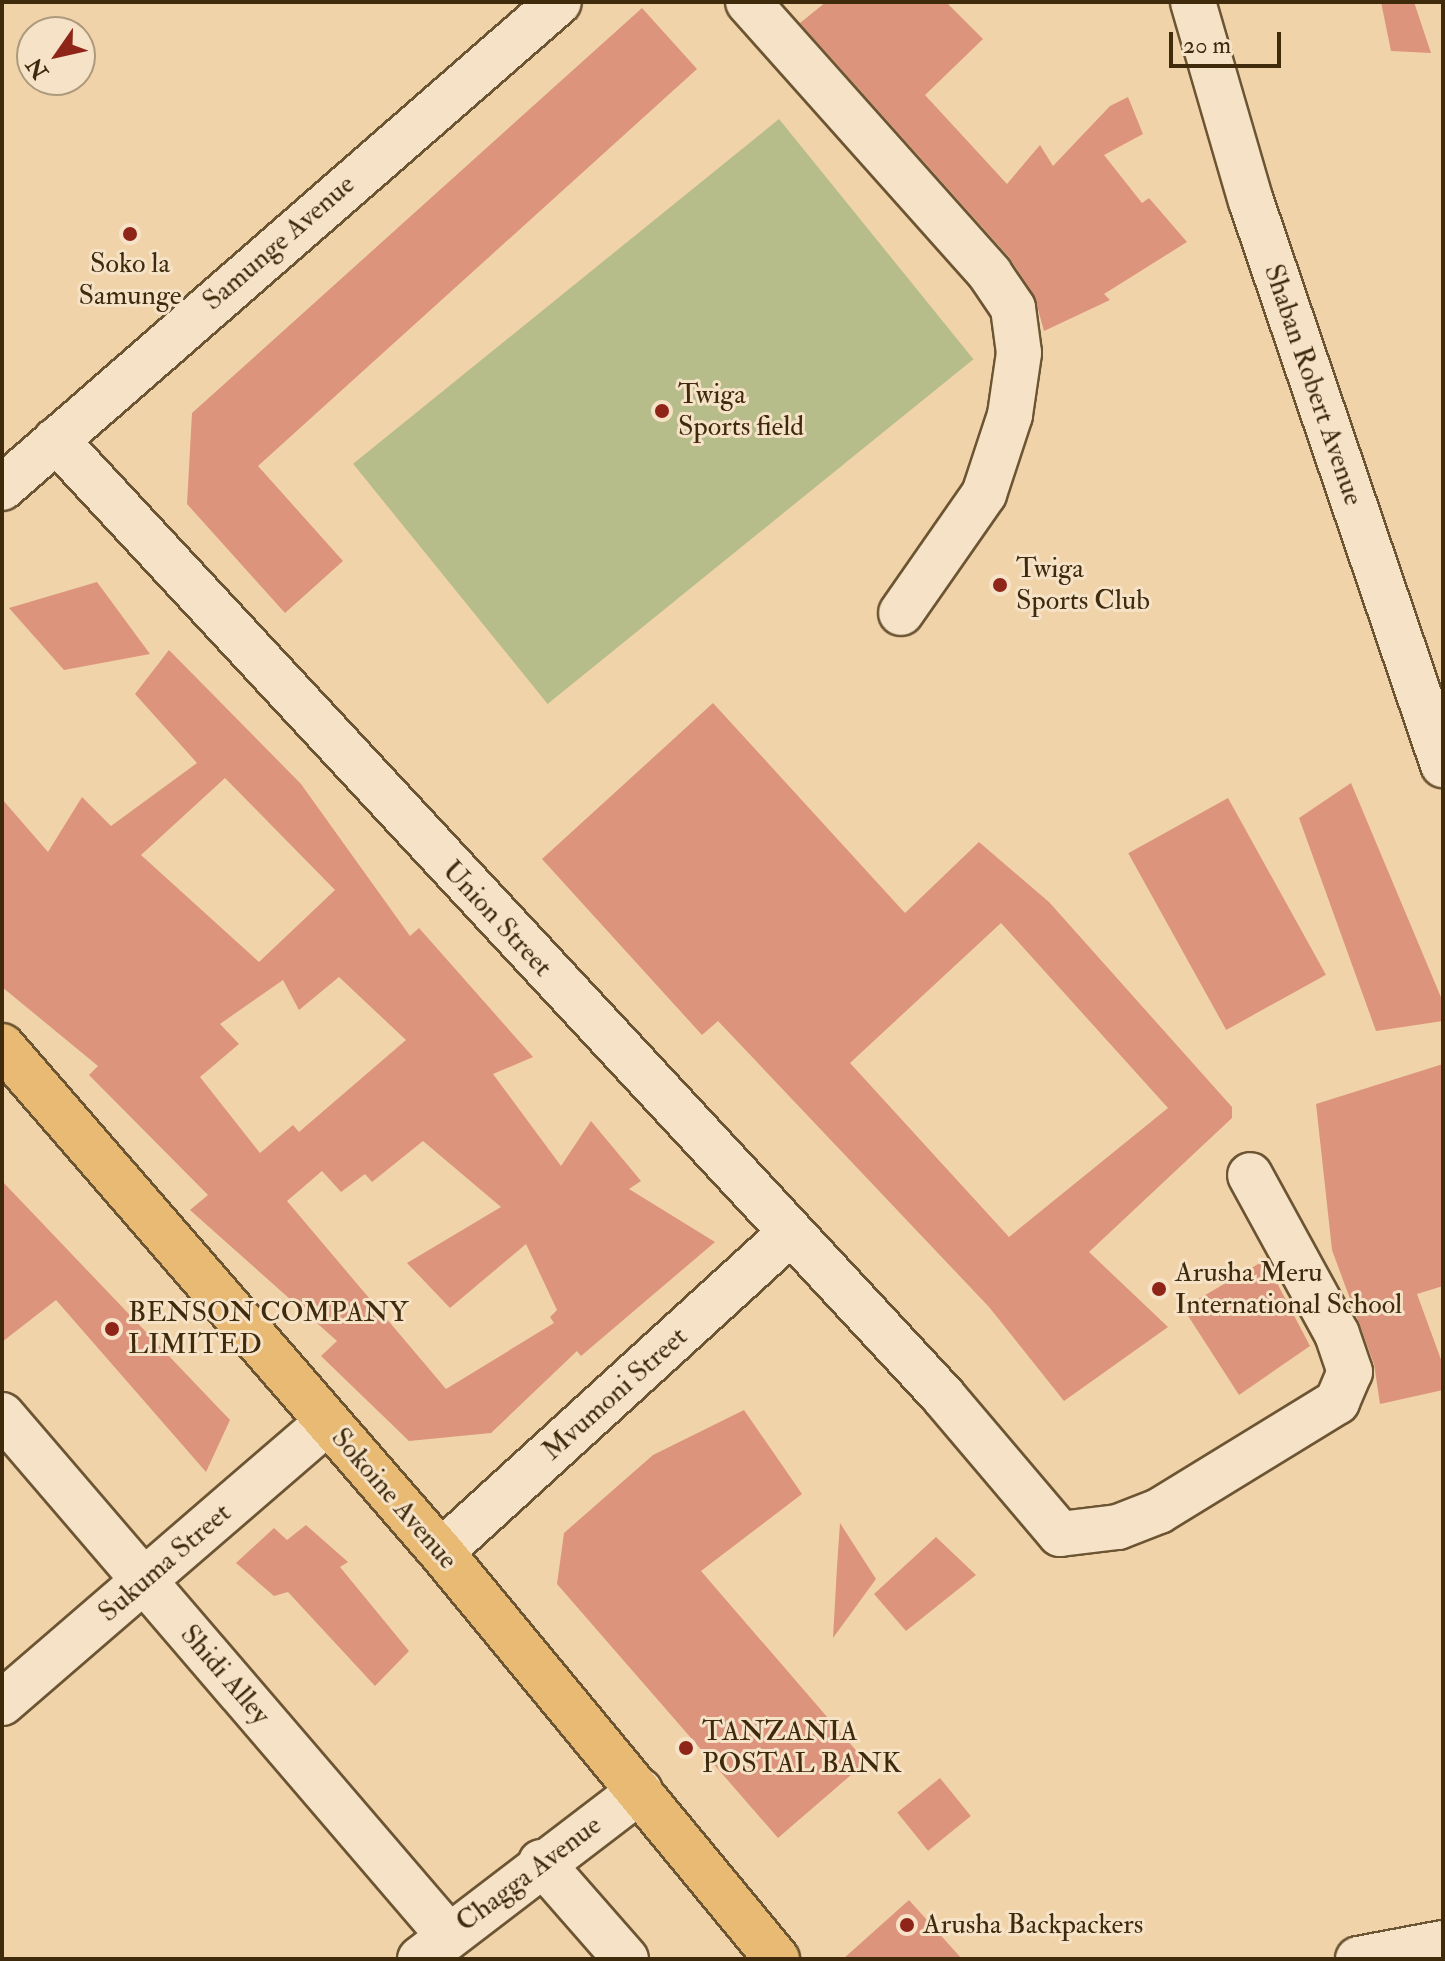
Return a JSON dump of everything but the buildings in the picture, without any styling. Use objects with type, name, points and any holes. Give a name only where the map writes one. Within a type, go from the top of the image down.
[{"type":"main road","name":"Sokoine Avenue","points":[[9,1070],[441,1552],[777,1959]]},
{"type":"street","name":"Samunge Avenue","points":[[2,488],[559,2]]},
{"type":"street","points":[[748,2],[990,274],[1013,308],[1019,353],[1010,415],[984,494],[901,613]]},
{"type":"street","name":"Shaban Robert Avenue","points":[[1193,2],[1251,201],[1443,765]]},
{"type":"street","name":"Union Street","points":[[56,440],[788,1235],[943,1396],[1060,1534],[1118,1527],[1159,1511],[1337,1402],[1350,1372],[1337,1334],[1250,1175]]},
{"type":"street","name":"Mvumoni Street","points":[[441,1552],[788,1235]]},
{"type":"street","name":"Shidi Alley","points":[[2,1415],[145,1582],[434,1947]]},
{"type":"street","name":"Sukuma Street","points":[[2,1703],[327,1422]]},
{"type":"street","name":"Chagga Avenue","points":[[434,1947],[541,1862],[640,1791]]},
{"type":"street","points":[[541,1862],[626,1959]]},
{"type":"street","points":[[1358,1959],[1443,1943]]},
{"type":"green space","name":"Twiga Sports field","points":[[779,119],[973,359],[548,704],[353,464]]},
{"type":"place","name":"Soko la Samunge","points":[[130,234]]},
{"type":"place","name":"Twiga Sports field","points":[[662,411]]},
{"type":"place","name":"Twiga Sports Club","points":[[1000,585]]},
{"type":"place","name":"Arusha Meru International School","points":[[1159,1289]]},
{"type":"place","name":"BENSON COMPANY LIMITED","points":[[112,1329]]},
{"type":"place","name":"TANZANIA POSTAL BANK","points":[[686,1748]]},
{"type":"place","name":"Arusha Backpackers","points":[[907,1925]]}]
